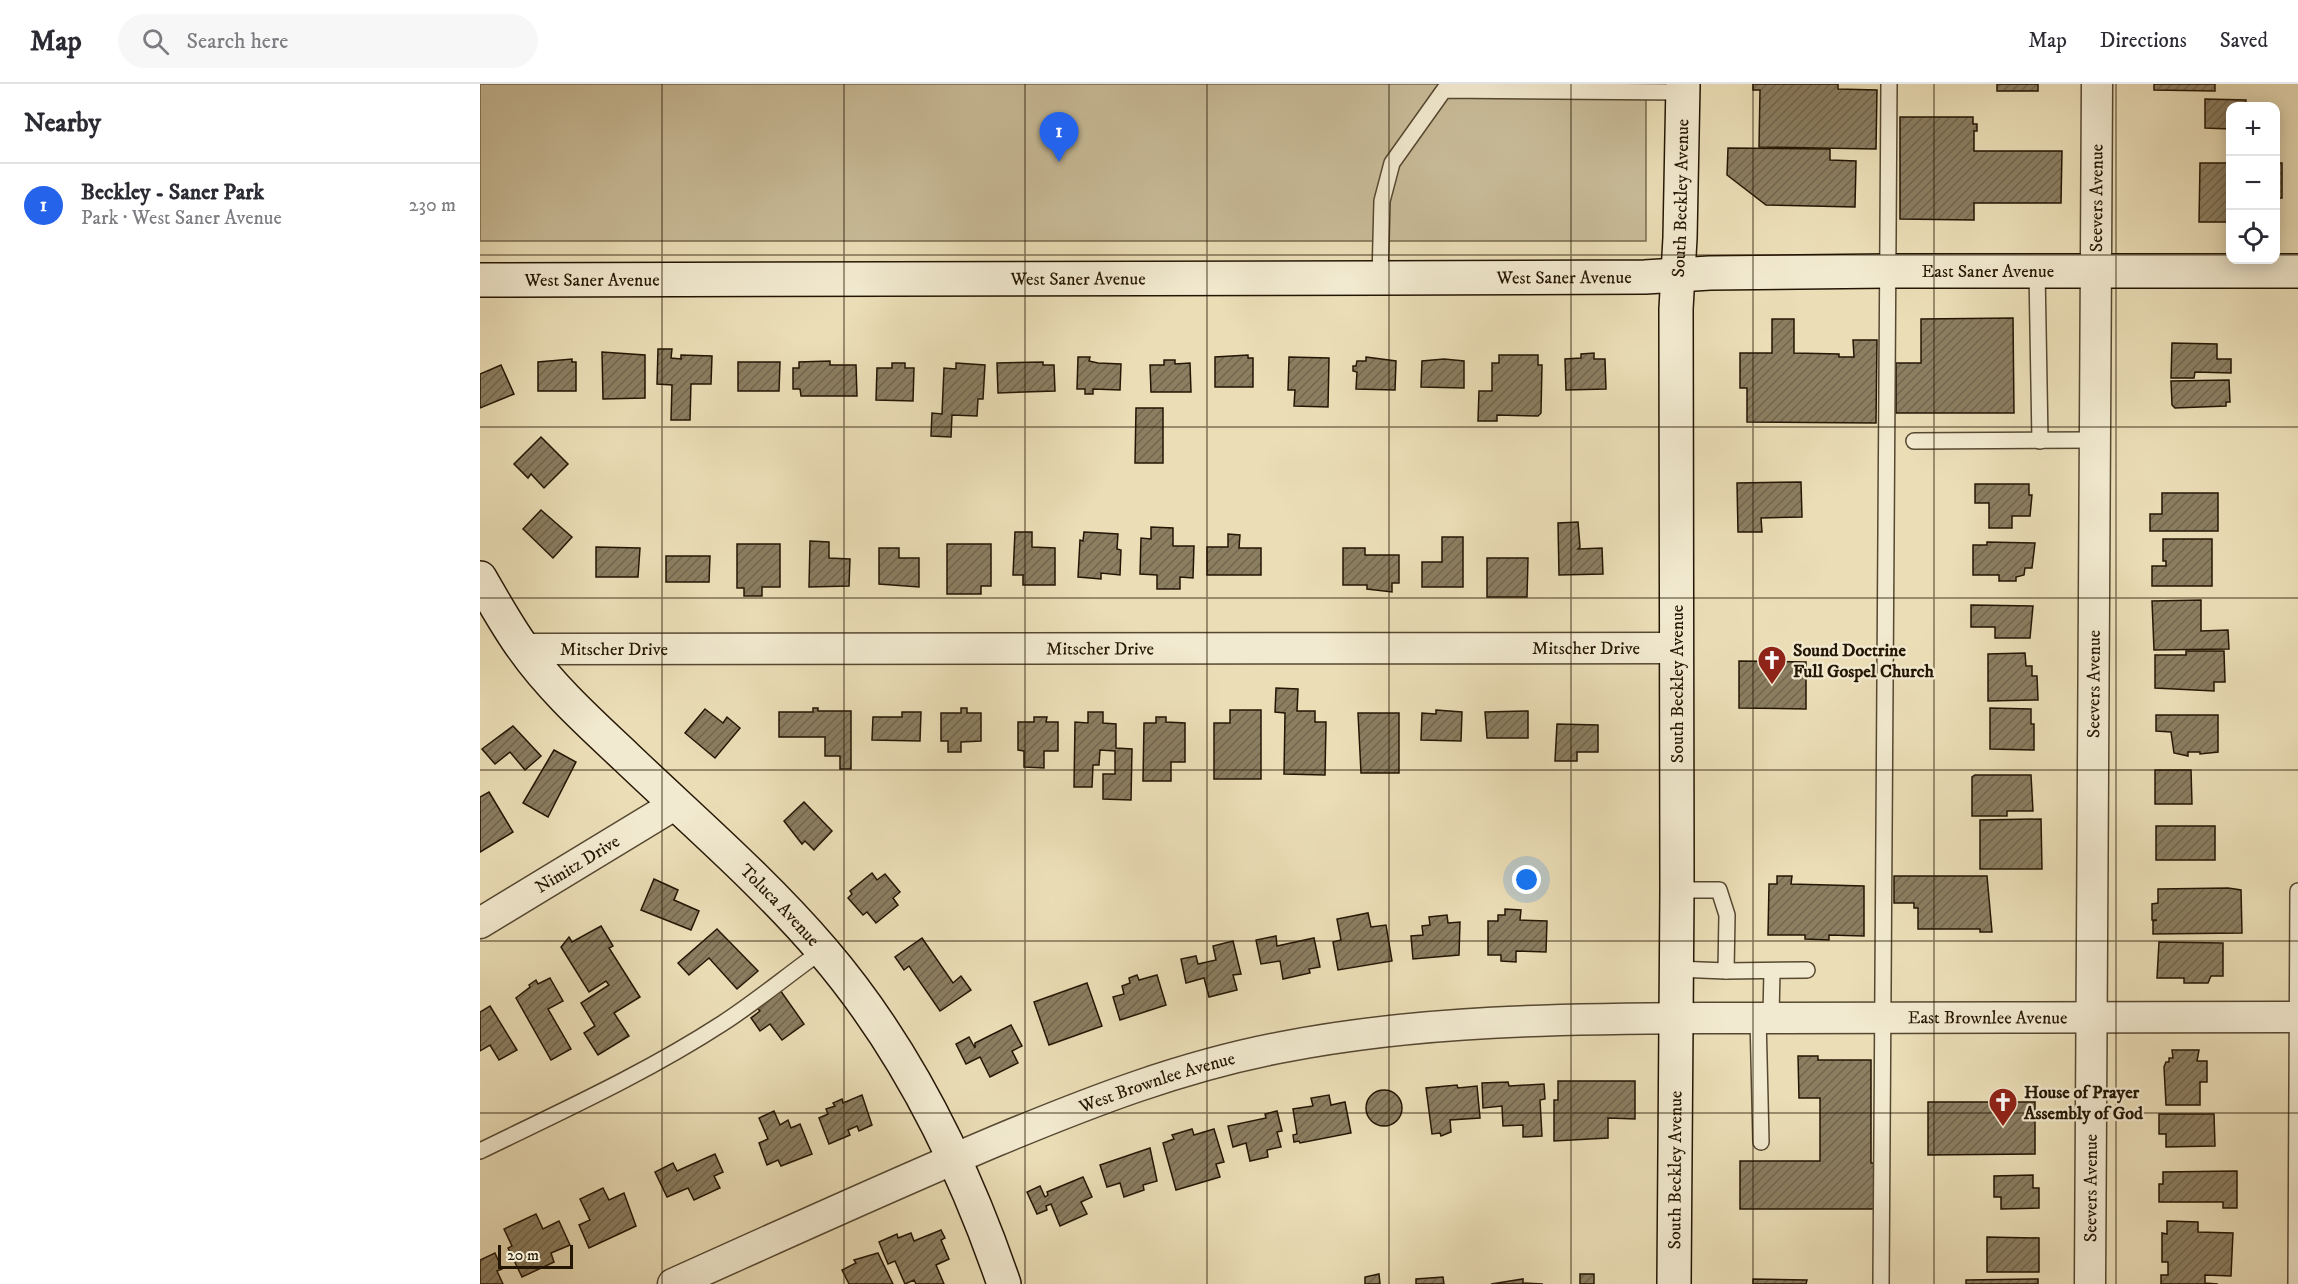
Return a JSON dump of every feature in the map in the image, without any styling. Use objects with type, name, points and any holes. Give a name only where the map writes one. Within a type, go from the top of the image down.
[{"type":"street","name":"Seevers Avenue","points":[[2090,1284],[2097,84]]},
{"type":"street","name":"South Beckley Avenue","points":[[1674,1284],[1678,276],[1683,88]]},
{"type":"street","name":"East Saner Avenue","points":[[1678,276],[1887,271],[2298,271]]},
{"type":"street","name":"West Saner Avenue","points":[[480,280],[1678,276]]},
{"type":"street","name":"Toluca Avenue","points":[[480,579],[524,649],[578,712],[742,866],[823,950],[859,997],[904,1066],[956,1158],[983,1223],[1004,1284]]},
{"type":"street","name":"Mitscher Drive","points":[[524,649],[1677,648]]},
{"type":"street","name":"Nimitz Drive","points":[[480,924],[676,804]]},
{"type":"street","name":"East Brownlee Avenue","points":[[1676,1018],[1765,1016],[2297,1017]]},
{"type":"street","name":"West Brownlee Avenue","points":[[673,1284],[956,1158],[1111,1094],[1194,1069],[1281,1047],[1453,1024],[1539,1019],[1676,1018]]},
{"type":"lane","points":[[1881,1284],[1889,84]]},
{"type":"lane","points":[[1380,278],[1382,201],[1392,163],[1444,90],[1683,88]]},
{"type":"lane","points":[[2037,271],[2040,441]]},
{"type":"lane","points":[[1914,441],[2094,440]]},
{"type":"lane","points":[[1677,890],[1719,890],[1727,915],[1726,971]]},
{"type":"lane","points":[[2296,1284],[2298,891]]},
{"type":"lane","points":[[480,1151],[623,1082],[723,1023],[823,950]]},
{"type":"lane","points":[[1676,969],[1807,970]]},
{"type":"lane","points":[[1761,1142],[1765,1016],[1772,971]]},
{"type":"shaded area","points":[[480,84],[1646,84],[1646,241],[480,241]]},
{"type":"building","points":[[1753,84],[1838,84],[1838,89],[1877,90],[1876,149],[1759,147],[1760,90],[1753,90]]},
{"type":"building","points":[[1997,84],[2038,84],[2038,91],[1997,91]]},
{"type":"building","points":[[2154,84],[2215,84],[2215,91],[2154,90]]},
{"type":"building","points":[[2205,99],[2246,100],[2246,102],[2226,102],[2226,129],[2205,128]]},
{"type":"building","points":[[1900,117],[1973,117],[1973,124],[1977,124],[1977,131],[1974,131],[1974,151],[2062,151],[2061,203],[1974,203],[1974,220],[1900,219]]},
{"type":"building","points":[[1728,148],[1830,149],[1830,160],[1856,161],[1855,207],[1766,205],[1727,175]]},
{"type":"building","points":[[2200,163],[2226,163],[2226,222],[2199,222]]},
{"type":"building","points":[[2280,163],[2282,163],[2282,198],[2280,198]]},
{"type":"building","points":[[2013,318],[2014,413],[1896,413],[1896,363],[1921,363],[1921,319]]},
{"type":"building","points":[[1772,319],[1794,319],[1794,353],[1839,354],[1839,357],[1854,357],[1853,340],[1877,340],[1876,423],[1747,422],[1747,388],[1740,388],[1740,353],[1772,353]]},
{"type":"building","points":[[2172,343],[2217,344],[2217,359],[2231,359],[2231,373],[2195,372],[2194,378],[2171,378]]},
{"type":"building","points":[[658,349],[672,349],[671,358],[681,359],[681,355],[712,356],[711,384],[691,384],[690,420],[671,420],[672,385],[657,384]]},
{"type":"building","points":[[602,352],[645,355],[645,398],[603,399]]},
{"type":"building","points":[[1594,353],[1594,359],[1605,359],[1606,389],[1566,390],[1565,359],[1581,358],[1581,354]]},
{"type":"building","points":[[1248,355],[1248,358],[1253,358],[1253,387],[1215,387],[1215,357]]},
{"type":"building","points":[[1499,355],[1538,355],[1538,365],[1542,365],[1541,413],[1538,416],[1497,415],[1497,421],[1478,421],[1479,391],[1492,391],[1492,363],[1499,363]]},
{"type":"building","points":[[1078,357],[1090,357],[1089,361],[1098,363],[1121,364],[1120,390],[1093,389],[1093,394],[1085,394],[1085,389],[1077,389]]},
{"type":"building","points":[[1289,357],[1329,358],[1328,407],[1294,406],[1295,390],[1288,390]]},
{"type":"building","points":[[1366,357],[1396,361],[1395,390],[1356,389],[1357,372],[1353,371],[1353,366],[1356,366],[1357,361],[1366,361]]},
{"type":"building","points":[[572,359],[572,362],[576,362],[576,391],[538,391],[538,362]]},
{"type":"building","points":[[1444,359],[1464,361],[1464,388],[1421,387],[1422,361]]},
{"type":"building","points":[[1164,360],[1175,360],[1175,364],[1190,363],[1191,392],[1151,392],[1150,365],[1164,365]]},
{"type":"building","points":[[830,361],[830,365],[856,365],[857,396],[801,396],[800,389],[793,389],[793,368],[799,368],[799,362]]},
{"type":"building","points":[[738,362],[780,362],[779,391],[738,391]]},
{"type":"building","points":[[1043,362],[1043,365],[1054,365],[1055,391],[998,393],[997,363]]},
{"type":"building","points":[[892,363],[905,363],[905,368],[914,368],[913,401],[876,400],[877,368],[892,368]]},
{"type":"building","points":[[956,363],[985,365],[983,399],[978,399],[977,416],[952,415],[951,437],[931,436],[932,413],[942,414],[944,368],[956,369]]},
{"type":"building","points":[[501,365],[514,394],[480,408],[480,374]]},
{"type":"building","points":[[2229,380],[2230,402],[2226,402],[2226,406],[2175,408],[2172,405],[2171,381]]},
{"type":"building","points":[[1136,408],[1163,408],[1163,463],[1135,463]]},
{"type":"building","points":[[541,437],[568,464],[544,488],[531,474],[528,478],[514,464]]},
{"type":"building","points":[[1801,482],[1802,517],[1761,518],[1762,532],[1738,532],[1737,483]]},
{"type":"building","points":[[1975,484],[2029,484],[2029,495],[2032,495],[2030,516],[2012,516],[2012,528],[1989,528],[1989,503],[1975,503]]},
{"type":"building","points":[[2162,493],[2218,493],[2218,531],[2150,531],[2150,514],[2162,514]]},
{"type":"building","points":[[541,510],[572,537],[553,558],[523,529]]},
{"type":"building","points":[[1578,522],[1580,547],[1578,549],[1602,548],[1603,574],[1559,575],[1558,523]]},
{"type":"building","points":[[1151,527],[1173,528],[1173,546],[1194,546],[1193,578],[1180,577],[1180,589],[1157,589],[1157,575],[1140,574],[1141,538],[1151,539]]},
{"type":"building","points":[[1015,532],[1032,532],[1032,547],[1055,548],[1055,585],[1023,585],[1023,575],[1013,575]]},
{"type":"building","points":[[1084,532],[1118,534],[1117,549],[1121,550],[1120,575],[1101,573],[1101,579],[1078,577],[1080,540],[1083,541]]},
{"type":"building","points":[[1228,534],[1240,535],[1239,548],[1261,548],[1261,575],[1207,575],[1207,547],[1228,547]]},
{"type":"building","points":[[1442,537],[1463,537],[1463,587],[1422,587],[1422,562],[1442,562]]},
{"type":"building","points":[[2163,539],[2212,539],[2212,586],[2152,586],[2152,566],[2166,566],[2166,561],[2163,561]]},
{"type":"building","points":[[810,541],[829,542],[829,558],[850,559],[849,586],[809,587]]},
{"type":"building","points":[[1987,542],[2035,543],[2032,568],[2025,568],[2024,575],[2016,577],[2016,581],[1999,581],[1999,575],[1973,575],[1973,545],[1987,545]]},
{"type":"building","points":[[737,544],[780,544],[780,587],[762,587],[762,596],[744,596],[744,588],[737,588]]},
{"type":"building","points":[[947,544],[991,544],[991,586],[981,586],[981,594],[947,594]]},
{"type":"building","points":[[596,547],[640,548],[638,577],[596,577]]},
{"type":"building","points":[[879,548],[899,548],[899,558],[919,558],[919,587],[879,584]]},
{"type":"building","points":[[1343,548],[1365,548],[1365,555],[1399,555],[1399,583],[1392,583],[1392,592],[1367,589],[1367,585],[1343,585]]},
{"type":"building","points":[[666,556],[710,556],[709,582],[666,582]]},
{"type":"building","points":[[1487,558],[1528,558],[1527,597],[1487,597]]},
{"type":"building","points":[[2201,600],[2201,631],[2228,630],[2229,649],[2154,650],[2152,601]]},
{"type":"building","points":[[1971,605],[2033,606],[2030,638],[1995,638],[1995,627],[1971,627]]},
{"type":"building","points":[[2186,651],[2224,651],[2225,682],[2214,682],[2214,691],[2155,688],[2155,655],[2186,655]]},
{"type":"building","points":[[2025,653],[2026,666],[2032,666],[2032,676],[2037,676],[2038,700],[1988,701],[1988,654]]},
{"type":"building","name":"Sound Doctrine Full Gospel Church","points":[[1739,661],[1806,662],[1806,709],[1739,708]]},
{"type":"building","points":[[1276,688],[1298,689],[1297,711],[1315,711],[1315,722],[1326,722],[1325,775],[1284,774],[1285,713],[1275,712]]},
{"type":"building","points":[[813,708],[818,708],[818,711],[851,711],[851,769],[840,769],[840,756],[825,756],[825,737],[779,737],[779,712],[813,712]]},
{"type":"building","points":[[961,708],[967,708],[967,713],[981,713],[981,741],[961,742],[961,752],[948,752],[948,741],[941,741],[941,713],[961,713]]},
{"type":"building","points":[[1990,708],[2031,709],[2031,724],[2034,724],[2034,750],[1990,749]]},
{"type":"building","points":[[705,709],[723,723],[727,717],[740,728],[715,758],[685,733]]},
{"type":"building","points":[[1230,710],[1261,710],[1261,779],[1214,779],[1214,723],[1230,723]]},
{"type":"building","points":[[1436,710],[1462,712],[1461,741],[1421,740],[1422,713],[1436,714]]},
{"type":"building","points":[[1528,711],[1528,738],[1487,738],[1485,712]]},
{"type":"building","points":[[902,712],[921,712],[920,741],[872,740],[873,717],[902,717]]},
{"type":"building","points":[[1088,712],[1103,712],[1103,723],[1116,724],[1116,748],[1132,749],[1131,800],[1103,799],[1103,774],[1115,774],[1115,751],[1100,750],[1099,765],[1093,765],[1092,787],[1074,787],[1075,722],[1088,723]]},
{"type":"building","points":[[1358,713],[1399,713],[1399,773],[1361,773]]},
{"type":"building","points":[[2156,715],[2218,715],[2218,752],[2200,754],[2200,752],[2188,752],[2188,756],[2174,753],[2171,732],[2156,731]]},
{"type":"building","points":[[1034,717],[1047,717],[1046,722],[1058,722],[1058,751],[1044,751],[1044,768],[1024,767],[1024,751],[1018,750],[1018,722],[1034,722]]},
{"type":"building","points":[[1156,717],[1166,717],[1166,722],[1185,723],[1185,762],[1171,762],[1171,781],[1143,781],[1144,723],[1156,723]]},
{"type":"building","points":[[1557,724],[1598,725],[1598,752],[1577,752],[1577,761],[1555,761]]},
{"type":"building","points":[[513,726],[541,756],[525,770],[510,752],[495,764],[482,749]]},
{"type":"building","points":[[554,750],[576,762],[548,817],[523,803]]},
{"type":"building","points":[[2155,770],[2191,770],[2192,804],[2155,804]]},
{"type":"building","points":[[1975,775],[2031,775],[2033,811],[2007,811],[2007,816],[1972,816],[1972,777]]},
{"type":"building","points":[[489,792],[513,832],[480,852],[480,797]]},
{"type":"building","points":[[804,802],[832,831],[814,850],[805,841],[802,844],[784,821]]},
{"type":"building","points":[[2041,819],[2042,869],[1980,869],[1980,820]]},
{"type":"building","points":[[2156,826],[2215,826],[2215,860],[2156,860]]},
{"type":"building","points":[[872,873],[877,880],[885,874],[900,892],[893,898],[898,905],[876,923],[867,912],[863,915],[848,898],[852,894],[850,891]]},
{"type":"building","points":[[1777,876],[1792,876],[1791,884],[1864,886],[1864,936],[1829,935],[1829,940],[1805,939],[1805,935],[1768,935],[1769,884],[1777,884]]},
{"type":"building","points":[[1894,876],[1987,876],[1992,932],[1980,932],[1980,929],[1918,929],[1918,908],[1914,908],[1914,903],[1894,903]]},
{"type":"building","points":[[654,879],[678,890],[674,900],[699,911],[691,930],[641,910]]},
{"type":"building","points":[[2228,888],[2241,890],[2242,933],[2153,934],[2153,921],[2157,920],[2152,920],[2152,904],[2158,903],[2158,889]]},
{"type":"building","points":[[1505,909],[1521,910],[1520,920],[1547,921],[1546,952],[1516,951],[1516,962],[1501,961],[1501,955],[1488,955],[1488,921],[1498,921],[1498,915],[1505,915]]},
{"type":"building","points":[[1368,913],[1371,927],[1386,925],[1392,961],[1338,970],[1333,942],[1341,940],[1337,919]]},
{"type":"building","points":[[1447,915],[1448,923],[1460,922],[1459,955],[1413,959],[1411,936],[1423,935],[1422,926],[1430,925],[1429,917]]},
{"type":"building","points":[[601,926],[613,946],[609,948],[640,997],[614,1013],[629,1036],[598,1055],[584,1033],[595,1026],[581,1003],[609,985],[606,981],[589,992],[561,947],[569,937],[572,942]]},
{"type":"building","points":[[717,929],[758,971],[737,989],[709,958],[689,975],[678,963]]},
{"type":"building","points":[[1276,936],[1277,946],[1314,938],[1320,967],[1309,969],[1310,973],[1283,979],[1280,961],[1261,964],[1256,940]]},
{"type":"building","points":[[922,938],[953,983],[961,976],[971,990],[940,1011],[909,966],[904,970],[895,957]]},
{"type":"building","points":[[1233,941],[1241,974],[1233,975],[1237,990],[1209,997],[1204,978],[1186,983],[1181,959],[1196,956],[1198,964],[1216,960],[1213,946]]},
{"type":"building","points":[[2159,942],[2223,943],[2223,976],[2211,976],[2208,983],[2184,983],[2184,978],[2157,978]]},
{"type":"building","points":[[1137,975],[1139,980],[1157,975],[1166,1005],[1120,1020],[1113,997],[1124,994],[1122,986],[1130,983],[1129,978]]},
{"type":"building","points":[[550,978],[563,1001],[548,1009],[571,1049],[551,1060],[516,998],[536,980],[538,984]]},
{"type":"building","points":[[1087,983],[1102,1026],[1049,1045],[1034,1002]]},
{"type":"building","points":[[780,990],[804,1024],[782,1040],[770,1024],[760,1031],[751,1018],[760,1011],[756,1007]]},
{"type":"building","points":[[490,1006],[517,1050],[499,1060],[490,1045],[480,1051],[480,1012]]},
{"type":"building","points":[[1011,1025],[1022,1046],[1012,1051],[1018,1063],[990,1077],[980,1057],[966,1064],[956,1044],[969,1037],[975,1048],[975,1043]]},
{"type":"building","points":[[2172,1050],[2199,1050],[2197,1061],[2207,1061],[2207,1082],[2200,1082],[2200,1105],[2166,1105],[2164,1067],[2166,1062],[2169,1062],[2169,1058],[2173,1058]]},
{"type":"building","points":[[1798,1056],[1818,1056],[1818,1060],[1871,1060],[1871,1163],[1876,1163],[1876,1209],[1740,1209],[1740,1161],[1820,1161],[1820,1098],[1799,1098]]},
{"type":"building","points":[[1558,1081],[1635,1081],[1635,1119],[1608,1118],[1608,1138],[1554,1141],[1554,1100],[1558,1100]]},
{"type":"building","points":[[1508,1082],[1509,1086],[1544,1084],[1545,1099],[1540,1100],[1542,1136],[1523,1137],[1523,1125],[1503,1126],[1502,1106],[1483,1108],[1482,1083]]},
{"type":"building","points":[[1457,1085],[1458,1088],[1477,1086],[1480,1118],[1450,1120],[1451,1132],[1441,1136],[1440,1133],[1432,1134],[1426,1088]]},
{"type":"building","points":[[1384,1090],[1397,1095],[1402,1108],[1397,1121],[1384,1126],[1371,1121],[1366,1108],[1371,1095]]},
{"type":"building","points":[[862,1095],[872,1125],[859,1131],[857,1126],[848,1130],[850,1135],[829,1144],[819,1118],[828,1114],[826,1109],[835,1106],[833,1103],[842,1099],[843,1103]]},
{"type":"building","points":[[1329,1095],[1331,1105],[1345,1102],[1351,1133],[1300,1143],[1299,1141],[1294,1142],[1293,1135],[1297,1134],[1293,1109],[1313,1106],[1311,1098]]},
{"type":"building","points":[[1928,1102],[2035,1102],[2035,1154],[1928,1155]]},
{"type":"building","points":[[774,1111],[780,1125],[788,1120],[791,1128],[800,1124],[812,1154],[781,1166],[778,1160],[767,1165],[759,1143],[768,1139],[759,1118]]},
{"type":"building","points":[[1277,1111],[1282,1131],[1277,1132],[1281,1147],[1267,1150],[1268,1157],[1250,1161],[1246,1143],[1233,1147],[1228,1126],[1266,1118],[1265,1114]]},
{"type":"building","points":[[2159,1114],[2214,1114],[2215,1146],[2166,1147],[2166,1134],[2159,1134]]},
{"type":"building","points":[[1192,1129],[1194,1135],[1214,1129],[1224,1162],[1216,1164],[1220,1177],[1176,1190],[1163,1143],[1174,1139],[1172,1135]]},
{"type":"building","points":[[1150,1148],[1157,1181],[1143,1185],[1144,1190],[1124,1197],[1120,1183],[1107,1187],[1100,1165]]},
{"type":"building","points":[[715,1154],[723,1172],[714,1176],[720,1188],[694,1200],[688,1188],[667,1197],[655,1172],[673,1163],[677,1171]]},
{"type":"building","points":[[2237,1171],[2237,1208],[2223,1208],[2223,1202],[2159,1202],[2159,1184],[2163,1184],[2163,1172]]},
{"type":"building","points":[[2033,1175],[2033,1188],[2039,1188],[2039,1208],[2001,1209],[2001,1197],[1994,1197],[1994,1176]]},
{"type":"building","points":[[1083,1177],[1092,1197],[1081,1202],[1087,1214],[1060,1226],[1051,1204],[1046,1206],[1047,1210],[1037,1214],[1027,1192],[1040,1186],[1045,1197],[1048,1195],[1047,1192]]},
{"type":"building","points":[[603,1188],[609,1200],[624,1193],[636,1226],[589,1248],[579,1225],[590,1220],[580,1199]]},
{"type":"building","points":[[536,1214],[543,1229],[559,1221],[570,1245],[551,1253],[554,1262],[522,1277],[508,1248],[512,1246],[504,1229]]},
{"type":"building","points":[[2167,1221],[2198,1222],[2198,1232],[2233,1233],[2231,1276],[2205,1275],[2205,1283],[2218,1284],[2161,1284],[2161,1275],[2168,1275],[2168,1262],[2162,1262],[2162,1233],[2167,1234]]},
{"type":"building","points":[[941,1230],[945,1238],[941,1240],[949,1259],[936,1265],[944,1284],[916,1284],[914,1280],[905,1284],[895,1261],[888,1264],[879,1242],[897,1234],[898,1238],[911,1233],[914,1241]]},
{"type":"building","points":[[1987,1237],[2039,1238],[2039,1272],[1987,1272]]},
{"type":"building","points":[[495,1253],[502,1269],[497,1271],[503,1284],[480,1284],[480,1260]]},
{"type":"building","points":[[878,1253],[893,1284],[849,1284],[842,1270],[856,1263],[854,1260]]},
{"type":"building","points":[[1379,1274],[1380,1284],[1365,1284],[1365,1277]]},
{"type":"building","points":[[1580,1274],[1594,1274],[1594,1284],[1580,1284]]},
{"type":"building","points":[[1443,1277],[1444,1284],[1416,1284],[1416,1279]]},
{"type":"building","points":[[1523,1279],[1523,1283],[1543,1284],[1491,1284]]},
{"type":"building","points":[[1753,1279],[1807,1280],[1806,1284],[1753,1284]]},
{"type":"building","points":[[2038,1279],[2038,1284],[1966,1284],[1966,1280]]},
{"type":"place","name":"Beckley - Saner Park","points":[[1059,162]]},
{"type":"place","name":"Sound Doctrine Full Gospel Church","points":[[1772,686]]},
{"type":"place","name":"House of Prayer Assembly of God","points":[[2003,1128]]}]
